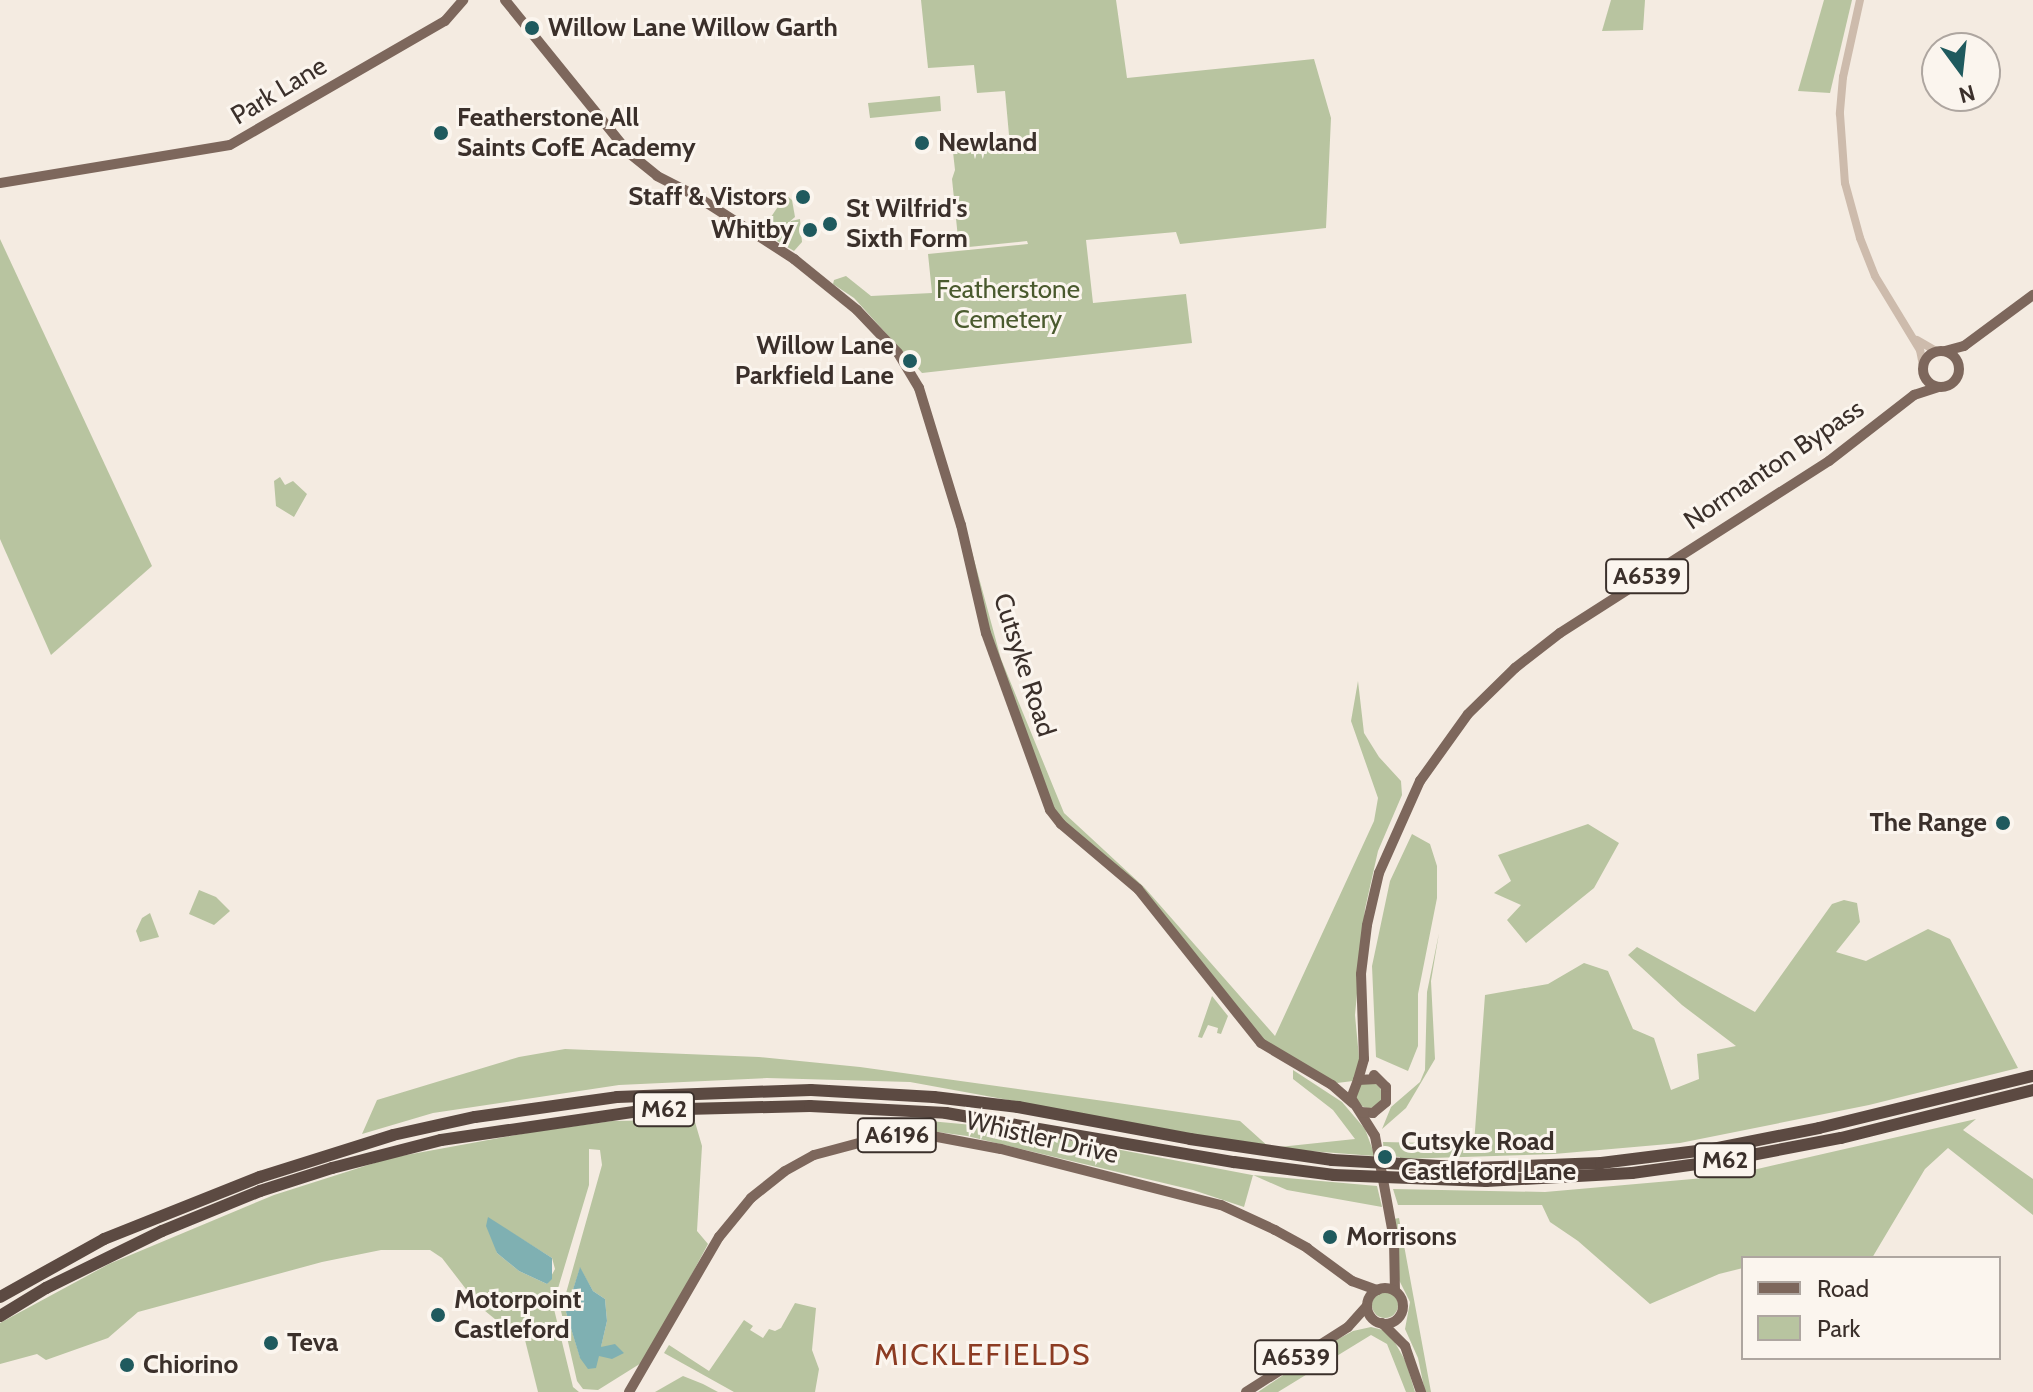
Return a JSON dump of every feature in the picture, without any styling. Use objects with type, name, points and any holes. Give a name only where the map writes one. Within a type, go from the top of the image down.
[{"type":"highway","name":"M62","points":[[1410,1172],[1536,1167],[1673,1155],[1819,1128],[2033,1076]]},
{"type":"highway","name":"M62","points":[[0,1297],[104,1239],[260,1177],[407,1132],[475,1117],[617,1097],[811,1090],[934,1097],[1018,1107],[1361,1170]]},
{"type":"highway","name":"M62","points":[[0,1316],[46,1288],[162,1231],[260,1191],[332,1168],[441,1140],[646,1110],[795,1106],[946,1113],[1234,1162],[1571,1178],[1720,1161],[1841,1138],[2033,1090]]},
{"type":"main road","name":"Park Lane","points":[[0,183],[230,145],[445,21],[463,0]]},
{"type":"main road","name":"Cutsyke Road","points":[[505,0],[629,153],[657,176],[794,259],[857,310],[887,340],[915,379],[961,525],[989,644],[1050,810],[1061,824],[1138,889],[1261,1043],[1332,1085],[1357,1108],[1375,1136],[1391,1221],[1395,1290]]},
{"type":"main road","name":"A6539","points":[[1923,369],[1931,354],[1953,350],[1982,334],[2033,295]]},
{"type":"main road","name":"A6539","points":[[1938,387],[1955,380],[1958,366],[1982,334]]},
{"type":"main road","points":[[1939,351],[1953,356],[1958,366]]},
{"type":"main road","points":[[1923,369],[1928,382],[1938,387]]},
{"type":"main road","name":"Normanton Bypass","points":[[1364,1059],[1360,1000],[1367,925],[1388,847],[1420,781],[1468,714],[1526,659],[1715,532],[1829,461],[1903,403],[1917,388],[1923,369]]},
{"type":"main road","name":"Normanton Bypass","points":[[1903,403],[1938,387]]},
{"type":"main road","name":"A6539","points":[[1364,1059],[1377,1079]]},
{"type":"main road","name":"A6539","points":[[1357,1081],[1364,1059]]},
{"type":"main road","points":[[1332,1085],[1357,1081],[1377,1079],[1387,1093],[1383,1107],[1373,1113],[1357,1108],[1351,1093],[1357,1081]]},
{"type":"main road","name":"Cutsyke Road","points":[[1375,1136],[1383,1107]]},
{"type":"main road","name":"Whistler Drive","points":[[629,1392],[719,1237],[751,1198],[814,1155],[889,1135],[932,1136],[1001,1149],[1221,1205],[1307,1248],[1352,1281],[1378,1290]]},
{"type":"main road","points":[[1394,1260],[1367,1305],[1378,1322],[1405,1346]]},
{"type":"main road","name":"Whistler Drive","points":[[1352,1281],[1367,1305]]},
{"type":"main road","points":[[1378,1290],[1395,1290],[1403,1302],[1400,1316],[1405,1346],[1421,1392]]},
{"type":"main road","name":"A6539","points":[[1246,1392],[1348,1327],[1367,1305]]},
{"type":"main road","points":[[1378,1322],[1390,1323],[1400,1316]]},
{"type":"main road","name":"A6539","points":[[1348,1327],[1378,1322]]},
{"type":"street","points":[[1860,0],[1843,77],[1840,114],[1845,183],[1875,276],[1913,337],[1923,369]]},
{"type":"street","points":[[1913,337],[1939,351]]},
{"type":"green space","name":"Featherstone Cemetery","points":[[921,0],[1116,0],[1127,78],[1314,59],[1331,118],[1326,228],[1180,244],[1176,232],[1086,240],[1093,303],[1186,294],[1192,343],[922,373],[854,298],[833,284],[834,280],[846,276],[871,296],[932,293],[928,254],[1028,244],[1027,241],[959,248],[952,179],[955,170],[953,152],[1010,146],[1005,91],[977,93],[974,65],[928,68]]},
{"type":"green space","points":[[1611,0],[1645,0],[1643,30],[1602,31]]},
{"type":"green space","points":[[1824,0],[1852,0],[1830,93],[1798,91]]},
{"type":"green space","points":[[940,96],[941,111],[870,118],[868,103]]},
{"type":"green space","points":[[786,195],[792,200],[795,217],[773,236],[762,230]]},
{"type":"green space","points":[[800,219],[802,242],[794,251],[777,241],[791,221]]},
{"type":"green space","points":[[0,239],[152,566],[51,655],[0,539]]},
{"type":"green space","points":[[280,477],[285,485],[293,481],[307,494],[294,517],[276,506],[274,481]]},
{"type":"green space","points":[[969,541],[1001,659],[1064,813],[1144,887],[1275,1036],[1374,821],[1378,798],[1351,721],[1358,681],[1364,733],[1379,757],[1401,781],[1402,795],[1378,851],[1365,909],[1355,1015],[1360,1068],[1353,1081],[1337,1083],[1262,1040],[1134,883],[1056,816],[988,631]]},
{"type":"green space","points":[[1588,824],[1619,843],[1594,888],[1526,943],[1507,920],[1521,905],[1494,893],[1511,881],[1498,855]]},
{"type":"green space","points":[[1412,834],[1430,844],[1437,866],[1437,898],[1418,994],[1418,1046],[1408,1071],[1376,1057],[1372,966],[1390,881]]},
{"type":"green space","points":[[199,890],[216,897],[230,911],[214,925],[189,914]]},
{"type":"green space","points":[[1844,900],[1857,903],[1860,922],[1836,952],[1866,961],[1928,929],[1950,939],[2018,1068],[1869,1105],[1680,1143],[1554,1154],[1400,1159],[1384,1156],[1383,1142],[1474,1144],[1485,995],[1548,984],[1584,963],[1608,971],[1633,1029],[1654,1038],[1671,1090],[1699,1079],[1697,1054],[1736,1046],[1682,1005],[1628,955],[1637,947],[1755,1012],[1832,904]]},
{"type":"green space","points":[[150,913],[159,937],[140,942],[136,931],[142,918]]},
{"type":"green space","points":[[1439,933],[1431,981],[1435,1059],[1406,1108],[1382,1129],[1391,1107],[1420,1082],[1425,1070],[1427,992]]},
{"type":"green space","points":[[1212,996],[1228,1016],[1221,1034],[1217,1033],[1218,1028],[1208,1025],[1202,1038],[1198,1037]]},
{"type":"green space","points":[[565,1049],[759,1057],[860,1067],[1111,1102],[1240,1121],[1270,1148],[910,1082],[767,1078],[619,1085],[433,1113],[362,1134],[377,1100],[519,1057]]},
{"type":"green space","points":[[1293,1070],[1342,1102],[1365,1129],[1375,1156],[1270,1148],[1355,1139],[1333,1110],[1293,1079]]},
{"type":"green space","points":[[1369,1082],[1378,1086],[1382,1095],[1378,1104],[1369,1108],[1360,1104],[1356,1095],[1360,1086]]},
{"type":"green space","points":[[897,1118],[1005,1128],[1253,1175],[1244,1207],[1193,1190],[967,1136],[916,1129],[886,1129]]},
{"type":"green space","points":[[1976,1119],[1963,1130],[2033,1179],[2033,1215],[1948,1148],[1925,1169],[1873,1256],[1741,1256],[1741,1268],[1719,1274],[1650,1304],[1578,1241],[1550,1222],[1542,1205],[1398,1205],[1393,1189],[1545,1192],[1727,1176]]},
{"type":"green space","points":[[612,1121],[695,1122],[702,1146],[697,1231],[708,1244],[646,1360],[598,1390],[583,1389],[577,1381],[561,1311],[602,1165],[600,1150],[589,1149],[589,1185],[553,1305],[573,1387],[579,1392],[538,1392],[523,1332],[501,1324],[479,1306],[442,1258],[430,1250],[381,1250],[322,1262],[138,1312],[108,1338],[46,1360],[37,1354],[0,1364],[0,1323],[109,1264],[274,1195],[390,1158]],"holes":[[[488,1218],[552,1258],[555,1269],[547,1284],[519,1271],[497,1253]],[[580,1268],[593,1291],[605,1299],[607,1321],[599,1355],[580,1357],[566,1312]]]},
{"type":"green space","points":[[1253,1175],[1377,1186],[1382,1207],[1287,1190]]},
{"type":"green space","points":[[1399,1218],[1431,1392],[1425,1392],[1418,1358],[1405,1329],[1410,1302],[1398,1278],[1394,1219]]},
{"type":"green space","points":[[1385,1292],[1394,1296],[1398,1305],[1394,1314],[1385,1318],[1376,1314],[1372,1305],[1376,1296]]},
{"type":"green space","points":[[795,1303],[816,1308],[812,1350],[819,1369],[815,1392],[734,1392],[664,1353],[669,1345],[709,1371],[744,1320],[753,1326],[750,1330],[763,1338],[769,1329],[775,1331],[781,1328]]},
{"type":"green space","points":[[1371,1327],[1383,1330],[1393,1339],[1406,1362],[1415,1392],[1406,1392],[1387,1344],[1371,1335],[1278,1392],[1258,1392],[1329,1344],[1353,1331]]},
{"type":"green space","points":[[683,1376],[703,1384],[718,1392],[655,1392]]},
{"type":"water","points":[[488,1217],[552,1258],[552,1279],[547,1284],[519,1271],[497,1253],[486,1226]]},
{"type":"water","points":[[580,1267],[593,1291],[605,1299],[607,1321],[601,1347],[615,1344],[624,1353],[612,1359],[599,1356],[596,1368],[588,1369],[580,1358],[566,1312]]},
{"type":"place","name":"Willow Lane Willow Garth","points":[[532,28]]},
{"type":"place","name":"Featherstone All Saints CofE Academy","points":[[441,133]]},
{"type":"place","name":"Newland","points":[[922,143]]},
{"type":"place","name":"Staff & Vistors","points":[[803,197]]},
{"type":"place","name":"St Wilfrid's Sixth Form","points":[[830,224]]},
{"type":"place","name":"Whitby","points":[[810,230]]},
{"type":"place","name":"Willow Lane Parkfield Lane","points":[[910,361]]},
{"type":"place","name":"The Range","points":[[2003,823]]},
{"type":"place","name":"Cutsyke Road Castleford Lane","points":[[1385,1157]]},
{"type":"place","name":"Morrisons","points":[[1330,1237]]},
{"type":"place","name":"Motorpoint Castleford","points":[[438,1315]]},
{"type":"place","name":"Teva","points":[[271,1343]]},
{"type":"place","name":"Chiorino","points":[[127,1365]]},
{"type":"district","name":"MICKLEFIELDS","points":[[983,1355]]}]
